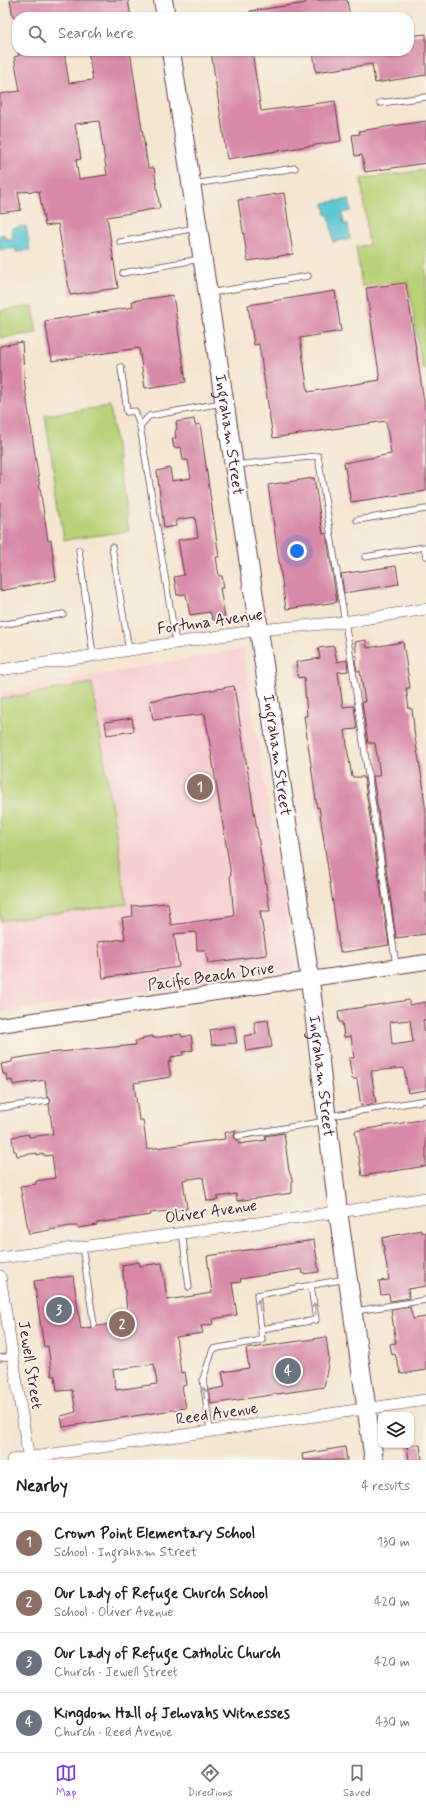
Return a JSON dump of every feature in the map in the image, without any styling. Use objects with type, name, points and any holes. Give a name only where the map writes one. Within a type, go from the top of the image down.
[{"type":"main road","points":[[163,0],[165,12]]},
{"type":"main road","name":"Ingraham Street","points":[[172,56],[259,630],[310,980],[347,1279],[374,1460]]},
{"type":"street","name":"Fortuna Avenue","points":[[0,670],[259,630],[344,622],[426,609]]},
{"type":"street","name":"Pacific Beach Drive","points":[[0,1025],[426,962]]},
{"type":"street","name":"Oliver Avenue","points":[[0,1258],[426,1198]]},
{"type":"street","name":"Jewell Street","points":[[0,1276],[28,1459]]},
{"type":"street","name":"Reed Avenue","points":[[12,1460],[28,1459],[426,1400]]},
{"type":"lane","points":[[380,103],[426,97]]},
{"type":"lane","points":[[191,184],[295,168]]},
{"type":"lane","points":[[120,242],[198,228]]},
{"type":"lane","points":[[123,273],[202,259]]},
{"type":"lane","points":[[208,293],[308,276]]},
{"type":"lane","points":[[121,367],[127,412],[135,411],[140,426],[176,643]]},
{"type":"lane","points":[[140,426],[149,416],[224,403]]},
{"type":"lane","points":[[234,466],[318,456],[396,966]]},
{"type":"lane","points":[[357,520],[426,509]]},
{"type":"lane","points":[[112,547],[129,650]]},
{"type":"lane","points":[[365,557],[424,547],[426,556]]},
{"type":"lane","points":[[79,550],[93,655]]},
{"type":"lane","points":[[0,625],[63,614]]},
{"type":"lane","points":[[238,1136],[426,1100]]},
{"type":"lane","points":[[0,1108],[46,1101]]},
{"type":"lane","points":[[182,1232],[189,1287]]},
{"type":"lane","points":[[82,1246],[94,1325]]},
{"type":"lane","points":[[210,1431],[203,1379],[214,1349],[262,1340],[257,1295],[347,1279]]},
{"type":"lane","points":[[261,1329],[316,1320],[311,1286]]},
{"type":"lane","points":[[352,1312],[426,1300]]},
{"type":"lane","points":[[0,1358],[13,1356]]},
{"type":"shaded area","points":[[243,649],[295,968],[173,988],[0,1012],[0,692]]},
{"type":"green space","points":[[424,170],[426,181],[426,368],[422,369],[408,281],[362,286],[356,247],[369,245],[361,179]]},
{"type":"green space","points":[[33,306],[37,333],[0,338],[0,311]]},
{"type":"green space","points":[[110,406],[129,531],[64,540],[45,415]]},
{"type":"green space","points":[[92,683],[127,904],[0,921],[0,699]]},
{"type":"water","points":[[349,199],[351,211],[342,213],[344,224],[348,224],[350,239],[333,242],[329,215],[326,215],[324,203]]},
{"type":"water","points":[[26,226],[30,250],[16,252],[15,248],[0,250],[0,235],[4,234],[5,239],[13,238],[12,228]]},
{"type":"building","points":[[10,0],[128,0],[130,12],[12,12]]},
{"type":"building","points":[[305,0],[347,0],[349,12],[250,12],[250,11],[306,3]]},
{"type":"building","points":[[426,34],[426,75],[375,83],[372,64],[316,72],[314,56],[414,56],[414,35]]},
{"type":"building","points":[[65,56],[69,83],[93,80],[89,56],[131,56],[148,168],[154,168],[160,208],[107,217],[118,288],[70,295],[58,224],[45,226],[39,191],[18,192],[21,210],[0,213],[0,94],[20,91],[14,57]],"holes":[[[99,121],[107,175],[79,179],[76,160],[81,159],[75,124]]]},
{"type":"building","points":[[212,56],[253,56],[261,111],[335,101],[341,141],[227,159]]},
{"type":"building","points":[[426,121],[426,163],[365,172],[362,155],[355,156],[352,135],[360,134],[359,131]]},
{"type":"building","points":[[284,193],[293,254],[248,261],[238,200]]},
{"type":"building","points":[[406,283],[426,415],[426,491],[351,502],[344,463],[391,454],[386,421],[273,438],[259,344],[254,345],[248,305],[335,291],[341,331],[300,338],[308,392],[380,380],[366,288]]},
{"type":"building","points":[[173,295],[186,382],[145,388],[139,348],[52,361],[45,321],[133,307],[132,301]]},
{"type":"building","points":[[22,342],[25,388],[48,541],[51,540],[56,580],[0,591],[0,346]]},
{"type":"building","points":[[194,419],[195,425],[200,424],[219,557],[216,557],[219,576],[222,576],[224,588],[220,588],[225,618],[213,620],[210,612],[190,615],[186,594],[177,595],[174,577],[184,575],[178,540],[198,537],[195,517],[176,520],[176,526],[164,528],[157,471],[170,468],[172,481],[191,478],[188,460],[183,460],[181,447],[174,448],[172,438],[176,438],[176,422]]},
{"type":"building","points":[[314,478],[323,534],[326,533],[337,602],[286,609],[268,485]]},
{"type":"building","points":[[396,566],[399,584],[344,593],[341,574]]},
{"type":"building","points":[[366,640],[367,648],[403,642],[410,688],[406,688],[409,709],[412,709],[426,812],[426,934],[396,938],[373,776],[380,776],[375,743],[368,743],[362,702],[365,702],[360,671],[357,671],[355,660],[357,659],[355,642]]},
{"type":"building","points":[[334,646],[337,662],[347,660],[348,671],[338,672],[343,707],[354,706],[357,729],[345,730],[348,753],[352,777],[364,777],[389,945],[345,952],[340,952],[319,807],[317,808],[304,716],[307,716],[304,677],[298,678],[296,662],[320,658],[318,648]]},
{"type":"building","points":[[234,686],[270,911],[260,911],[267,955],[208,963],[205,950],[197,950],[196,932],[174,934],[179,967],[103,978],[98,942],[125,939],[122,918],[133,916],[132,906],[168,903],[171,925],[234,916],[231,875],[205,714],[153,720],[150,701]]},
{"type":"building","points":[[132,718],[134,731],[107,735],[105,722]]},
{"type":"building","points":[[409,1000],[409,1005],[426,1002],[426,1020],[423,1020],[426,1043],[426,1090],[408,1093],[404,1068],[371,1071],[376,1103],[361,1106],[357,1079],[352,1079],[349,1058],[354,1058],[351,1036],[344,1037],[342,1022],[339,1022],[338,1011]],"holes":[[[410,1020],[413,1042],[392,1045],[390,1022]]]},
{"type":"building","points":[[268,1020],[272,1047],[246,1051],[244,1036],[256,1034],[254,1022]]},
{"type":"building","points":[[234,1026],[237,1043],[212,1045],[210,1030]]},
{"type":"building","points":[[181,1034],[182,1037],[191,1035],[193,1050],[183,1052],[183,1055],[171,1057],[171,1062],[168,1062],[171,1077],[134,1083],[139,1120],[143,1120],[147,1149],[225,1139],[224,1133],[236,1130],[234,1137],[238,1140],[239,1144],[266,1140],[265,1136],[284,1133],[289,1171],[292,1179],[292,1193],[237,1201],[236,1194],[217,1197],[218,1200],[207,1201],[203,1177],[183,1180],[187,1209],[150,1213],[151,1215],[97,1223],[97,1225],[78,1228],[77,1226],[70,1226],[29,1234],[20,1186],[36,1184],[36,1181],[55,1178],[52,1155],[37,1155],[37,1153],[17,1156],[16,1151],[14,1151],[12,1137],[29,1134],[29,1137],[53,1134],[49,1105],[51,1100],[47,1097],[45,1080],[13,1085],[12,1080],[8,1081],[6,1074],[3,1074],[1,1064],[12,1062],[12,1059],[48,1053],[136,1045],[135,1041],[143,1040],[142,1038]]},
{"type":"building","points":[[426,1119],[426,1166],[362,1176],[355,1131]]},
{"type":"building","points":[[421,1230],[421,1233],[426,1232],[426,1286],[408,1289],[409,1298],[390,1301],[389,1294],[381,1295],[379,1281],[389,1280],[382,1238]]},
{"type":"building","points":[[314,1240],[319,1272],[303,1274],[302,1269],[240,1279],[241,1282],[232,1283],[237,1315],[212,1319],[213,1324],[201,1326],[203,1333],[176,1337],[181,1373],[185,1372],[187,1385],[182,1386],[186,1408],[63,1427],[61,1416],[76,1412],[72,1390],[57,1391],[55,1376],[52,1376],[48,1346],[44,1347],[34,1281],[73,1276],[81,1329],[91,1327],[94,1329],[98,1326],[117,1323],[121,1321],[121,1319],[128,1318],[122,1265],[139,1262],[140,1266],[162,1263],[167,1300],[212,1293],[207,1256]],"holes":[[[154,1364],[157,1384],[116,1390],[113,1370]]]},
{"type":"building","points":[[410,1307],[413,1319],[426,1317],[426,1370],[401,1374],[395,1354],[392,1355],[390,1344],[396,1343],[391,1310]]},
{"type":"building","points":[[326,1337],[329,1358],[324,1387],[211,1404],[209,1390],[225,1387],[222,1372],[249,1368],[246,1349]]},
{"type":"building","points":[[414,1445],[420,1445],[422,1460],[409,1460],[407,1448],[414,1448]]},
{"type":"building","points":[[345,1447],[347,1460],[303,1460],[302,1454]]},
{"type":"place","name":"Crown Point Elementary School","points":[[200,787]]},
{"type":"place","name":"Our Lady of Refuge Catholic Church","points":[[59,1310]]},
{"type":"place","name":"Our Lady of Refuge Church School","points":[[122,1324]]},
{"type":"place","name":"Kingdom Hall of Jehovahs Witnesses","points":[[288,1371]]}]
